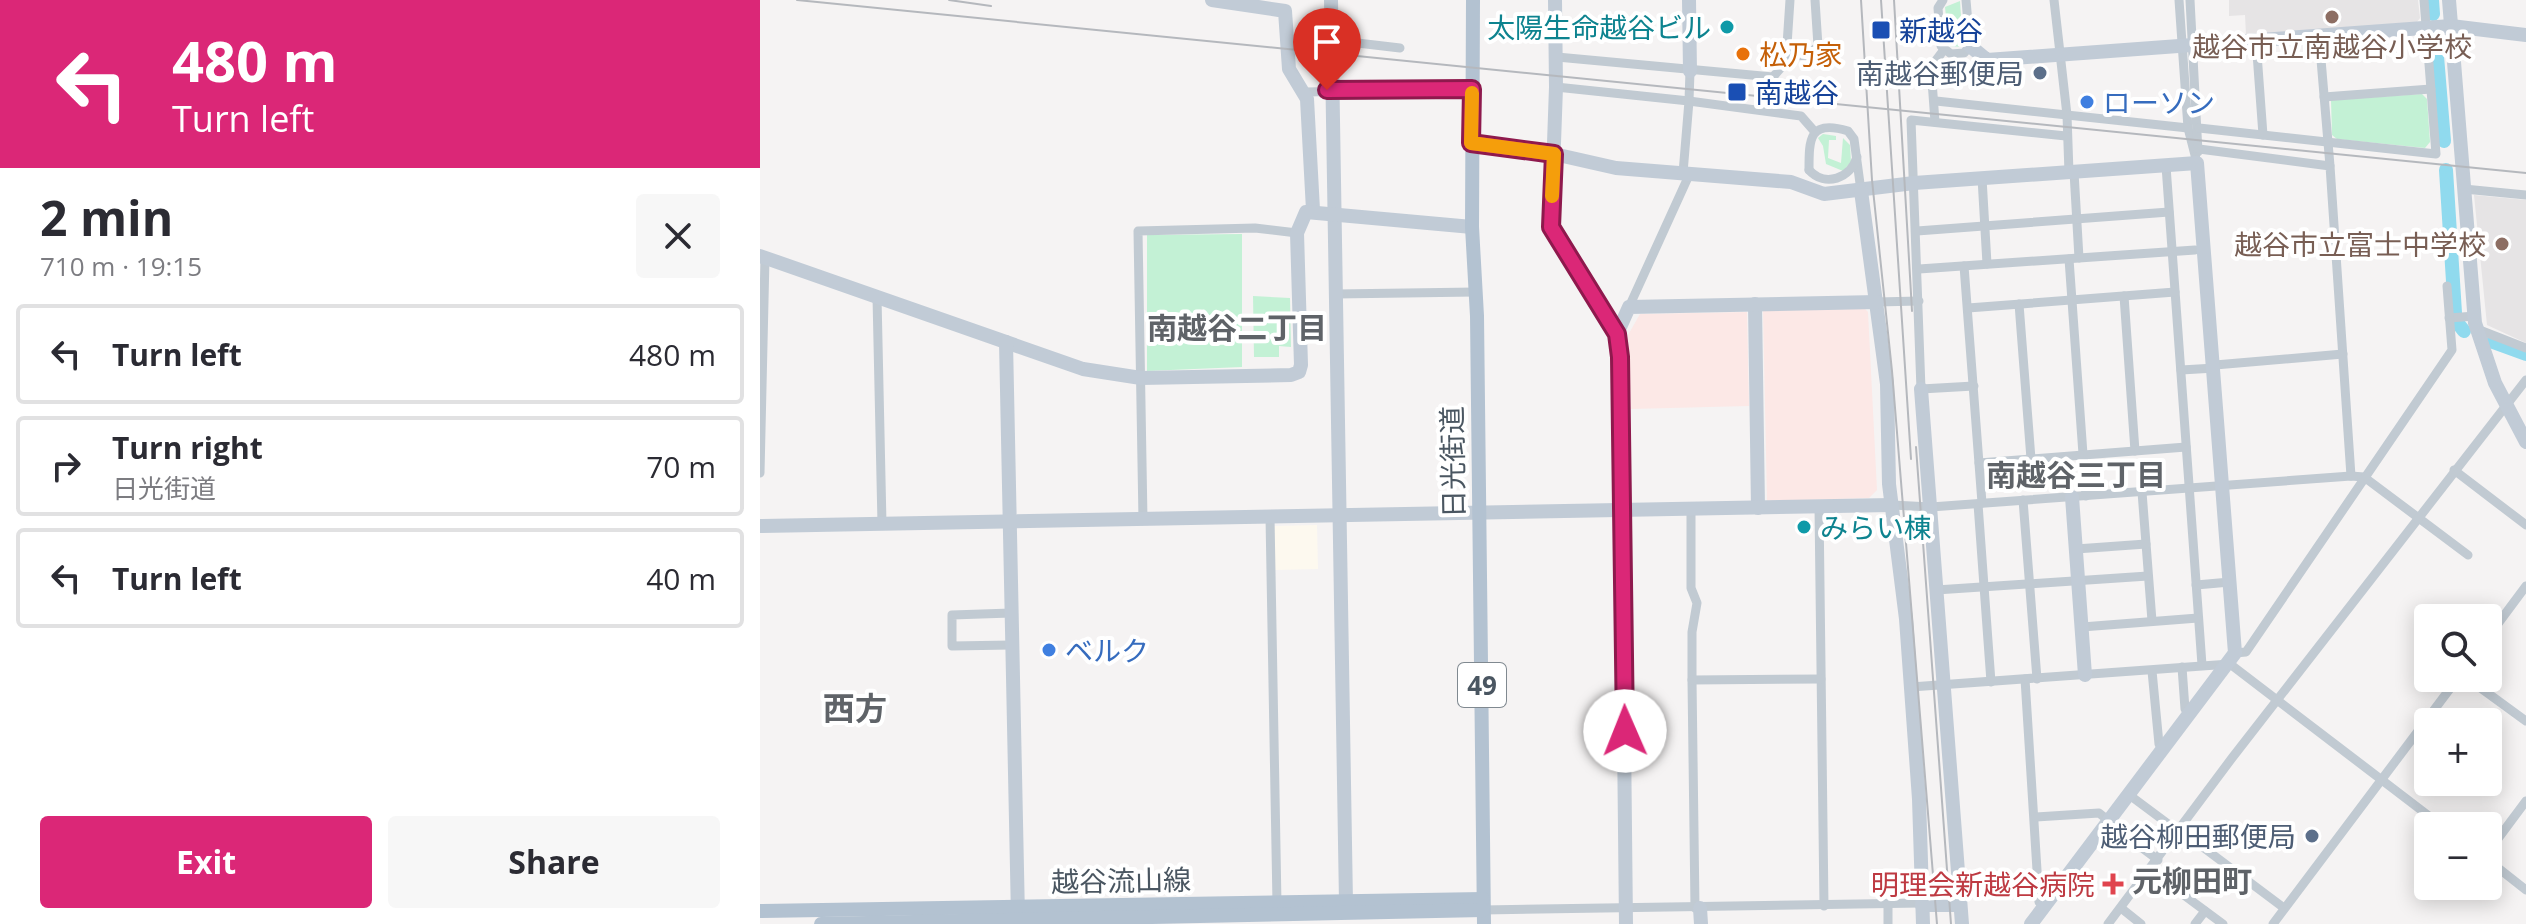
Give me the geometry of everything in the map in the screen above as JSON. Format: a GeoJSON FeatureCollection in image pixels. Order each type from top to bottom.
{"type":"FeatureCollection","features":[{"type":"Feature","properties":{"kind":"main road","name":"日光街道"},"geometry":{"type":"LineString","coordinates":[[1473,0],[1471,143],[1483,911]]}},
{"type":"Feature","properties":{"kind":"main road","name":"越谷流山線"},"geometry":{"type":"LineString","coordinates":[[760,911],[1147,921],[1277,914]]}},
{"type":"Feature","properties":{"kind":"main road","name":"越谷流山線"},"geometry":{"type":"LineString","coordinates":[[821,924],[947,923],[1018,917],[1483,911]]}},
{"type":"Feature","properties":{"kind":"street"},"geometry":{"type":"LineString","coordinates":[[1212,0],[1285,11],[1289,69],[1305,92],[1313,210]]}},
{"type":"Feature","properties":{"kind":"street"},"geometry":{"type":"LineString","coordinates":[[1331,0],[1342,516],[1346,913]]}},
{"type":"Feature","properties":{"kind":"street"},"geometry":{"type":"LineString","coordinates":[[1555,0],[1557,57],[1551,227],[1617,334]]}},
{"type":"Feature","properties":{"kind":"street"},"geometry":{"type":"LineString","coordinates":[[1626,924],[1617,334],[1687,173],[1689,0]]}},
{"type":"Feature","properties":{"kind":"street"},"geometry":{"type":"LineString","coordinates":[[1557,57],[1773,77],[1792,55],[1808,55],[1818,46],[1815,0]]}},
{"type":"Feature","properties":{"kind":"street"},"geometry":{"type":"LineString","coordinates":[[1966,0],[1970,46],[1987,60],[2451,26],[2526,35]]}},
{"type":"Feature","properties":{"kind":"street"},"geometry":{"type":"LineString","coordinates":[[2054,0],[2057,54],[2067,115],[2066,136],[2077,219],[2071,300],[2083,455],[2076,549],[2085,675]]}},
{"type":"Feature","properties":{"kind":"street"},"geometry":{"type":"LineString","coordinates":[[2031,924],[2232,658],[2230,582],[2198,156],[2199,128],[2179,0]]}},
{"type":"Feature","properties":{"kind":"street"},"geometry":{"type":"LineString","coordinates":[[2190,0],[2188,128],[2198,156]]}},
{"type":"Feature","properties":{"kind":"street"},"geometry":{"type":"LineString","coordinates":[[2199,128],[2436,154],[2424,0]]}},
{"type":"Feature","properties":{"kind":"street"},"geometry":{"type":"LineString","coordinates":[[2449,0],[2474,328],[2505,405],[2526,442]]}},
{"type":"Feature","properties":{"kind":"street"},"geometry":{"type":"LineString","coordinates":[[1935,122],[1936,101],[1931,67],[1943,51],[1938,8],[1941,1]]}},
{"type":"Feature","properties":{"kind":"street"},"geometry":{"type":"LineString","coordinates":[[1786,3],[1787,45],[1792,55]]}},
{"type":"Feature","properties":{"kind":"street"},"geometry":{"type":"LineString","coordinates":[[2319,36],[2351,476]]}},
{"type":"Feature","properties":{"kind":"street"},"geometry":{"type":"LineString","coordinates":[[1332,40],[1400,48]]}},
{"type":"Feature","properties":{"kind":"street"},"geometry":{"type":"LineString","coordinates":[[2256,40],[2263,135]]}},
{"type":"Feature","properties":{"kind":"street"},"geometry":{"type":"LineString","coordinates":[[1943,51],[1964,53],[1970,46]]}},
{"type":"Feature","properties":{"kind":"street"},"geometry":{"type":"LineString","coordinates":[[1556,87],[1801,116],[1815,132]]}},
{"type":"Feature","properties":{"kind":"street"},"geometry":{"type":"LineString","coordinates":[[1305,92],[1472,89]]}},
{"type":"Feature","properties":{"kind":"street"},"geometry":{"type":"LineString","coordinates":[[2324,97],[2431,89]]}},
{"type":"Feature","properties":{"kind":"street"},"geometry":{"type":"LineString","coordinates":[[1936,101],[2188,128]]}},
{"type":"Feature","properties":{"kind":"street"},"geometry":{"type":"LineString","coordinates":[[1962,924],[1921,389],[1919,269],[1911,120],[2066,136]]}},
{"type":"Feature","properties":{"kind":"street"},"geometry":{"type":"LineString","coordinates":[[1809,170],[1809,144],[1815,132],[1825,127],[1848,131],[1853,136],[1887,384],[1892,505],[1919,799],[1923,924]]}},
{"type":"Feature","properties":{"kind":"street"},"geometry":{"type":"LineString","coordinates":[[1471,143],[1554,154],[1616,168],[1791,182],[1820,193],[1914,183],[2166,166],[2198,156],[2330,166]]}},
{"type":"Feature","properties":{"kind":"street"},"geometry":{"type":"LineString","coordinates":[[1809,170],[1821,178],[1844,176],[1854,167],[1857,154]]}},
{"type":"Feature","properties":{"kind":"street"},"geometry":{"type":"LineString","coordinates":[[2166,166],[2202,665]]}},
{"type":"Feature","properties":{"kind":"street"},"geometry":{"type":"LineString","coordinates":[[1791,182],[1809,170]]}},
{"type":"Feature","properties":{"kind":"street"},"geometry":{"type":"LineString","coordinates":[[1844,176],[1861,191]]}},
{"type":"Feature","properties":{"kind":"street"},"geometry":{"type":"LineString","coordinates":[[1982,178],[1987,264]]}},
{"type":"Feature","properties":{"kind":"street"},"geometry":{"type":"LineString","coordinates":[[2464,189],[2526,195]]}},
{"type":"Feature","properties":{"kind":"street"},"geometry":{"type":"LineString","coordinates":[[760,473],[762,257],[1083,369],[1141,378],[1299,372],[1297,233],[1306,212],[1313,210],[1472,227]]}},
{"type":"Feature","properties":{"kind":"street"},"geometry":{"type":"LineString","coordinates":[[1917,231],[2169,212]]}},
{"type":"Feature","properties":{"kind":"street"},"geometry":{"type":"LineString","coordinates":[[1143,520],[1138,231],[1255,228],[1297,233]]}},
{"type":"Feature","properties":{"kind":"street"},"geometry":{"type":"LineString","coordinates":[[1919,269],[2195,250]]}},
{"type":"Feature","properties":{"kind":"street"},"geometry":{"type":"LineString","coordinates":[[1964,266],[1991,682]]}},
{"type":"Feature","properties":{"kind":"street"},"geometry":{"type":"LineString","coordinates":[[1911,687],[2152,671],[2202,665],[2246,652],[2452,350],[2447,286]]}},
{"type":"Feature","properties":{"kind":"street"},"geometry":{"type":"LineString","coordinates":[[1336,294],[1475,292]]}},
{"type":"Feature","properties":{"kind":"street"},"geometry":{"type":"LineString","coordinates":[[1968,308],[2175,292]]}},
{"type":"Feature","properties":{"kind":"street"},"geometry":{"type":"LineString","coordinates":[[2124,296],[2135,451]]}},
{"type":"Feature","properties":{"kind":"street"},"geometry":{"type":"LineString","coordinates":[[877,297],[882,524]]}},
{"type":"Feature","properties":{"kind":"street"},"geometry":{"type":"LineString","coordinates":[[1629,307],[1919,301]]}},
{"type":"Feature","properties":{"kind":"street"},"geometry":{"type":"LineString","coordinates":[[1755,304],[1758,508]]}},
{"type":"Feature","properties":{"kind":"street"},"geometry":{"type":"LineString","coordinates":[[2019,304],[2031,459]]}},
{"type":"Feature","properties":{"kind":"street"},"geometry":{"type":"LineString","coordinates":[[2449,318],[2526,348]]}},
{"type":"Feature","properties":{"kind":"street"},"geometry":{"type":"LineString","coordinates":[[1006,342],[1018,917]]}},
{"type":"Feature","properties":{"kind":"street"},"geometry":{"type":"LineString","coordinates":[[2181,370],[2343,354]]}},
{"type":"Feature","properties":{"kind":"street"},"geometry":{"type":"LineString","coordinates":[[2108,924],[2418,516],[2526,380]]}},
{"type":"Feature","properties":{"kind":"street"},"geometry":{"type":"LineString","coordinates":[[1921,389],[1974,386]]}},
{"type":"Feature","properties":{"kind":"street"},"geometry":{"type":"LineString","coordinates":[[1979,463],[2186,447]]}},
{"type":"Feature","properties":{"kind":"street"},"geometry":{"type":"LineString","coordinates":[[2454,470],[2526,525]]}},
{"type":"Feature","properties":{"kind":"street"},"geometry":{"type":"LineString","coordinates":[[760,526],[1892,505],[1931,507],[2351,476],[2364,477],[2468,555]]}},
{"type":"Feature","properties":{"kind":"street"},"geometry":{"type":"LineString","coordinates":[[2142,492],[2152,621]]}},
{"type":"Feature","properties":{"kind":"street"},"geometry":{"type":"LineString","coordinates":[[2023,500],[2037,679]]}},
{"type":"Feature","properties":{"kind":"street"},"geometry":{"type":"LineString","coordinates":[[1819,507],[1824,906]]}},
{"type":"Feature","properties":{"kind":"street"},"geometry":{"type":"LineString","coordinates":[[1691,509],[1691,588],[1697,603],[1692,632],[1692,680],[1698,908],[1701,924]]}},
{"type":"Feature","properties":{"kind":"street"},"geometry":{"type":"LineString","coordinates":[[1270,517],[1277,914]]}},
{"type":"Feature","properties":{"kind":"street"},"geometry":{"type":"LineString","coordinates":[[2076,549],[2146,544]]}},
{"type":"Feature","properties":{"kind":"street"},"geometry":{"type":"LineString","coordinates":[[1936,590],[2148,576]]}},
{"type":"Feature","properties":{"kind":"street"},"geometry":{"type":"LineString","coordinates":[[2196,585],[2230,582]]}},
{"type":"Feature","properties":{"kind":"street"},"geometry":{"type":"LineString","coordinates":[[2502,618],[2526,586]]}},
{"type":"Feature","properties":{"kind":"street"},"geometry":{"type":"LineString","coordinates":[[1011,613],[952,615],[952,646],[1011,645]]}},
{"type":"Feature","properties":{"kind":"street"},"geometry":{"type":"LineString","coordinates":[[2082,627],[2198,618]]}},
{"type":"Feature","properties":{"kind":"street"},"geometry":{"type":"LineString","coordinates":[[2232,658],[2278,702],[2424,812]]}},
{"type":"Feature","properties":{"kind":"street"},"geometry":{"type":"LineString","coordinates":[[2182,667],[2185,709],[2189,714]]}},
{"type":"Feature","properties":{"kind":"street"},"geometry":{"type":"LineString","coordinates":[[2152,671],[2159,744],[2163,750]]}},
{"type":"Feature","properties":{"kind":"street"},"geometry":{"type":"LineString","coordinates":[[1692,680],[1821,679]]}},
{"type":"Feature","properties":{"kind":"street"},"geometry":{"type":"LineString","coordinates":[[2025,679],[2039,902],[2045,906]]}},
{"type":"Feature","properties":{"kind":"street"},"geometry":{"type":"LineString","coordinates":[[2273,924],[2447,692]]}},
{"type":"Feature","properties":{"kind":"street"},"geometry":{"type":"LineString","coordinates":[[2486,692],[2526,721]]}},
{"type":"Feature","properties":{"kind":"street"},"geometry":{"type":"LineString","coordinates":[[2128,794],[2284,908]]}},
{"type":"Feature","properties":{"kind":"street"},"geometry":{"type":"LineString","coordinates":[[2502,833],[2526,801]]}},
{"type":"Feature","properties":{"kind":"street"},"geometry":{"type":"LineString","coordinates":[[2036,817],[2099,813],[2158,860]]}},
{"type":"Feature","properties":{"kind":"street"},"geometry":{"type":"LineString","coordinates":[[2150,870],[2223,924]]}},
{"type":"Feature","properties":{"kind":"street"},"geometry":{"type":"LineString","coordinates":[[2502,871],[2526,890]]}},
{"type":"Feature","properties":{"kind":"street"},"geometry":{"type":"LineString","coordinates":[[1888,905],[1888,924]]}},
{"type":"Feature","properties":{"kind":"street"},"geometry":{"type":"LineString","coordinates":[[1483,911],[1960,905]]}},
{"type":"Feature","properties":{"kind":"street"},"geometry":{"type":"LineString","coordinates":[[2121,908],[2141,924]]}},
{"type":"Feature","properties":{"kind":"street"},"geometry":{"type":"LineString","coordinates":[[2195,924],[2205,911]]}},
{"type":"Feature","properties":{"kind":"shaded area","name":"越谷市立南越谷小学校"},"geometry":{"type":"Polygon","coordinates":[[[2229,0],[2418,0],[2420,18],[2417,22],[2246,35],[2245,15],[2229,16],[2229,0]]]}},
{"type":"Feature","properties":{"kind":"shaded area","name":"越谷市立富士中学校"},"geometry":{"type":"Polygon","coordinates":[[[2474,195],[2526,200],[2526,343],[2487,325],[2474,195]]]}},
{"type":"Feature","properties":{"kind":"shaded area"},"geometry":{"type":"Polygon","coordinates":[[[1863,307],[1868,312],[1877,490],[1869,498],[1767,501],[1763,310],[1863,307]]]}},
{"type":"Feature","properties":{"kind":"shaded area"},"geometry":{"type":"Polygon","coordinates":[[[1747,312],[1749,406],[1631,409],[1628,335],[1640,314],[1747,312]]]}},
{"type":"Feature","properties":{"kind":"shaded area"},"geometry":{"type":"Polygon","coordinates":[[[1317,525],[1318,569],[1275,570],[1274,526],[1317,525]]]}},
{"type":"Feature","properties":{"kind":"green space"},"geometry":{"type":"Polygon","coordinates":[[[1960,1],[1963,47],[1949,46],[1945,7],[1960,1]]]}},
{"type":"Feature","properties":{"kind":"green space"},"geometry":{"type":"Polygon","coordinates":[[[2422,94],[2427,99],[2430,142],[2425,148],[2337,139],[2332,135],[2331,100],[2422,94]]]}},
{"type":"Feature","properties":{"kind":"green space"},"geometry":{"type":"Polygon","coordinates":[[[1823,134],[1836,136],[1836,140],[1829,140],[1828,158],[1841,163],[1843,138],[1850,145],[1851,162],[1843,171],[1826,164],[1823,146],[1818,138],[1823,134]]]}},
{"type":"Feature","properties":{"kind":"green space"},"geometry":{"type":"Polygon","coordinates":[[[1242,234],[1242,367],[1147,371],[1147,235],[1242,234]]]}},
{"type":"Feature","properties":{"kind":"green space"},"geometry":{"type":"Polygon","coordinates":[[[1253,296],[1290,298],[1291,347],[1279,346],[1279,357],[1254,357],[1253,296]]]}},
{"type":"Feature","properties":{"kind":"waterway"},"geometry":{"type":"LineString","coordinates":[[2432,0],[2433,14]]}},
{"type":"Feature","properties":{"kind":"waterway"},"geometry":{"type":"LineString","coordinates":[[2436,44],[2444,141]]}},
{"type":"Feature","properties":{"kind":"waterway"},"geometry":{"type":"LineString","coordinates":[[2446,170],[2455,313]]}},
{"type":"Feature","properties":{"kind":"waterway"},"geometry":{"type":"LineString","coordinates":[[2456,321],[2464,331]]}},
{"type":"Feature","properties":{"kind":"waterway"},"geometry":{"type":"LineString","coordinates":[[2493,342],[2526,354]]}},
{"type":"Feature","properties":{"kind":"railway"},"geometry":{"type":"LineString","coordinates":[[797,0],[2526,173]]}},
{"type":"Feature","properties":{"kind":"railway"},"geometry":{"type":"LineString","coordinates":[[949,0],[991,6]]}},
{"type":"Feature","properties":{"kind":"railway"},"geometry":{"type":"LineString","coordinates":[[1861,0],[1872,180],[1892,371],[1937,924]]}},
{"type":"Feature","properties":{"kind":"railway"},"geometry":{"type":"LineString","coordinates":[[1881,0],[1911,459]]}},
{"type":"Feature","properties":{"kind":"railway"},"geometry":{"type":"LineString","coordinates":[[1894,0],[1912,311]]}},
{"type":"Feature","properties":{"kind":"railway"},"geometry":{"type":"LineString","coordinates":[[1916,447],[1951,924]]}},
{"type":"Feature","properties":{"kind":"slow traffic"},"geometry":{"type":"LineString","coordinates":[[1472,93],[1471,143],[1554,154],[1552,196]]}},
{"type":"Feature","properties":{"kind":"place","name":"越谷市立南越谷小学校"},"geometry":{"type":"Point","coordinates":[2332,17]}},
{"type":"Feature","properties":{"kind":"place","name":"太陽生命越谷ビル"},"geometry":{"type":"Point","coordinates":[1727,27]}},
{"type":"Feature","properties":{"kind":"place","name":"新越谷"},"geometry":{"type":"Point","coordinates":[1881,30]}},
{"type":"Feature","properties":{"kind":"place","name":"松乃家"},"geometry":{"type":"Point","coordinates":[1743,54]}},
{"type":"Feature","properties":{"kind":"place","name":"南越谷郵便局"},"geometry":{"type":"Point","coordinates":[2040,73]}},
{"type":"Feature","properties":{"kind":"place","name":"南越谷"},"geometry":{"type":"Point","coordinates":[1737,92]}},
{"type":"Feature","properties":{"kind":"place","name":"ローソン"},"geometry":{"type":"Point","coordinates":[2087,102]}},
{"type":"Feature","properties":{"kind":"place","name":"越谷市立富士中学校"},"geometry":{"type":"Point","coordinates":[2502,244]}},
{"type":"Feature","properties":{"kind":"place","name":"みらい棟"},"geometry":{"type":"Point","coordinates":[1804,527]}},
{"type":"Feature","properties":{"kind":"place","name":"ベルク"},"geometry":{"type":"Point","coordinates":[1049,650]}},
{"type":"Feature","properties":{"kind":"place","name":"越谷柳田郵便局"},"geometry":{"type":"Point","coordinates":[2312,836]}},
{"type":"Feature","properties":{"kind":"place","name":"明理会新越谷病院"},"geometry":{"type":"Point","coordinates":[2113,884]}},
{"type":"Feature","properties":{"kind":"district","name":"南越谷二丁目"},"geometry":{"type":"Point","coordinates":[1237,327]}},
{"type":"Feature","properties":{"kind":"district","name":"南越谷三丁目"},"geometry":{"type":"Point","coordinates":[2076,474]}},
{"type":"Feature","properties":{"kind":"district","name":"西方"},"geometry":{"type":"Point","coordinates":[855,707]}},
{"type":"Feature","properties":{"kind":"district","name":"元柳田町"},"geometry":{"type":"Point","coordinates":[2192,880]}},
{"type":"Feature","properties":{"kind":"route"},"geometry":{"type":"LineString","coordinates":[[1327,90],[1472,89],[1471,143],[1554,154],[1551,227],[1617,334],[1620,357],[1625,731]]}}]}
